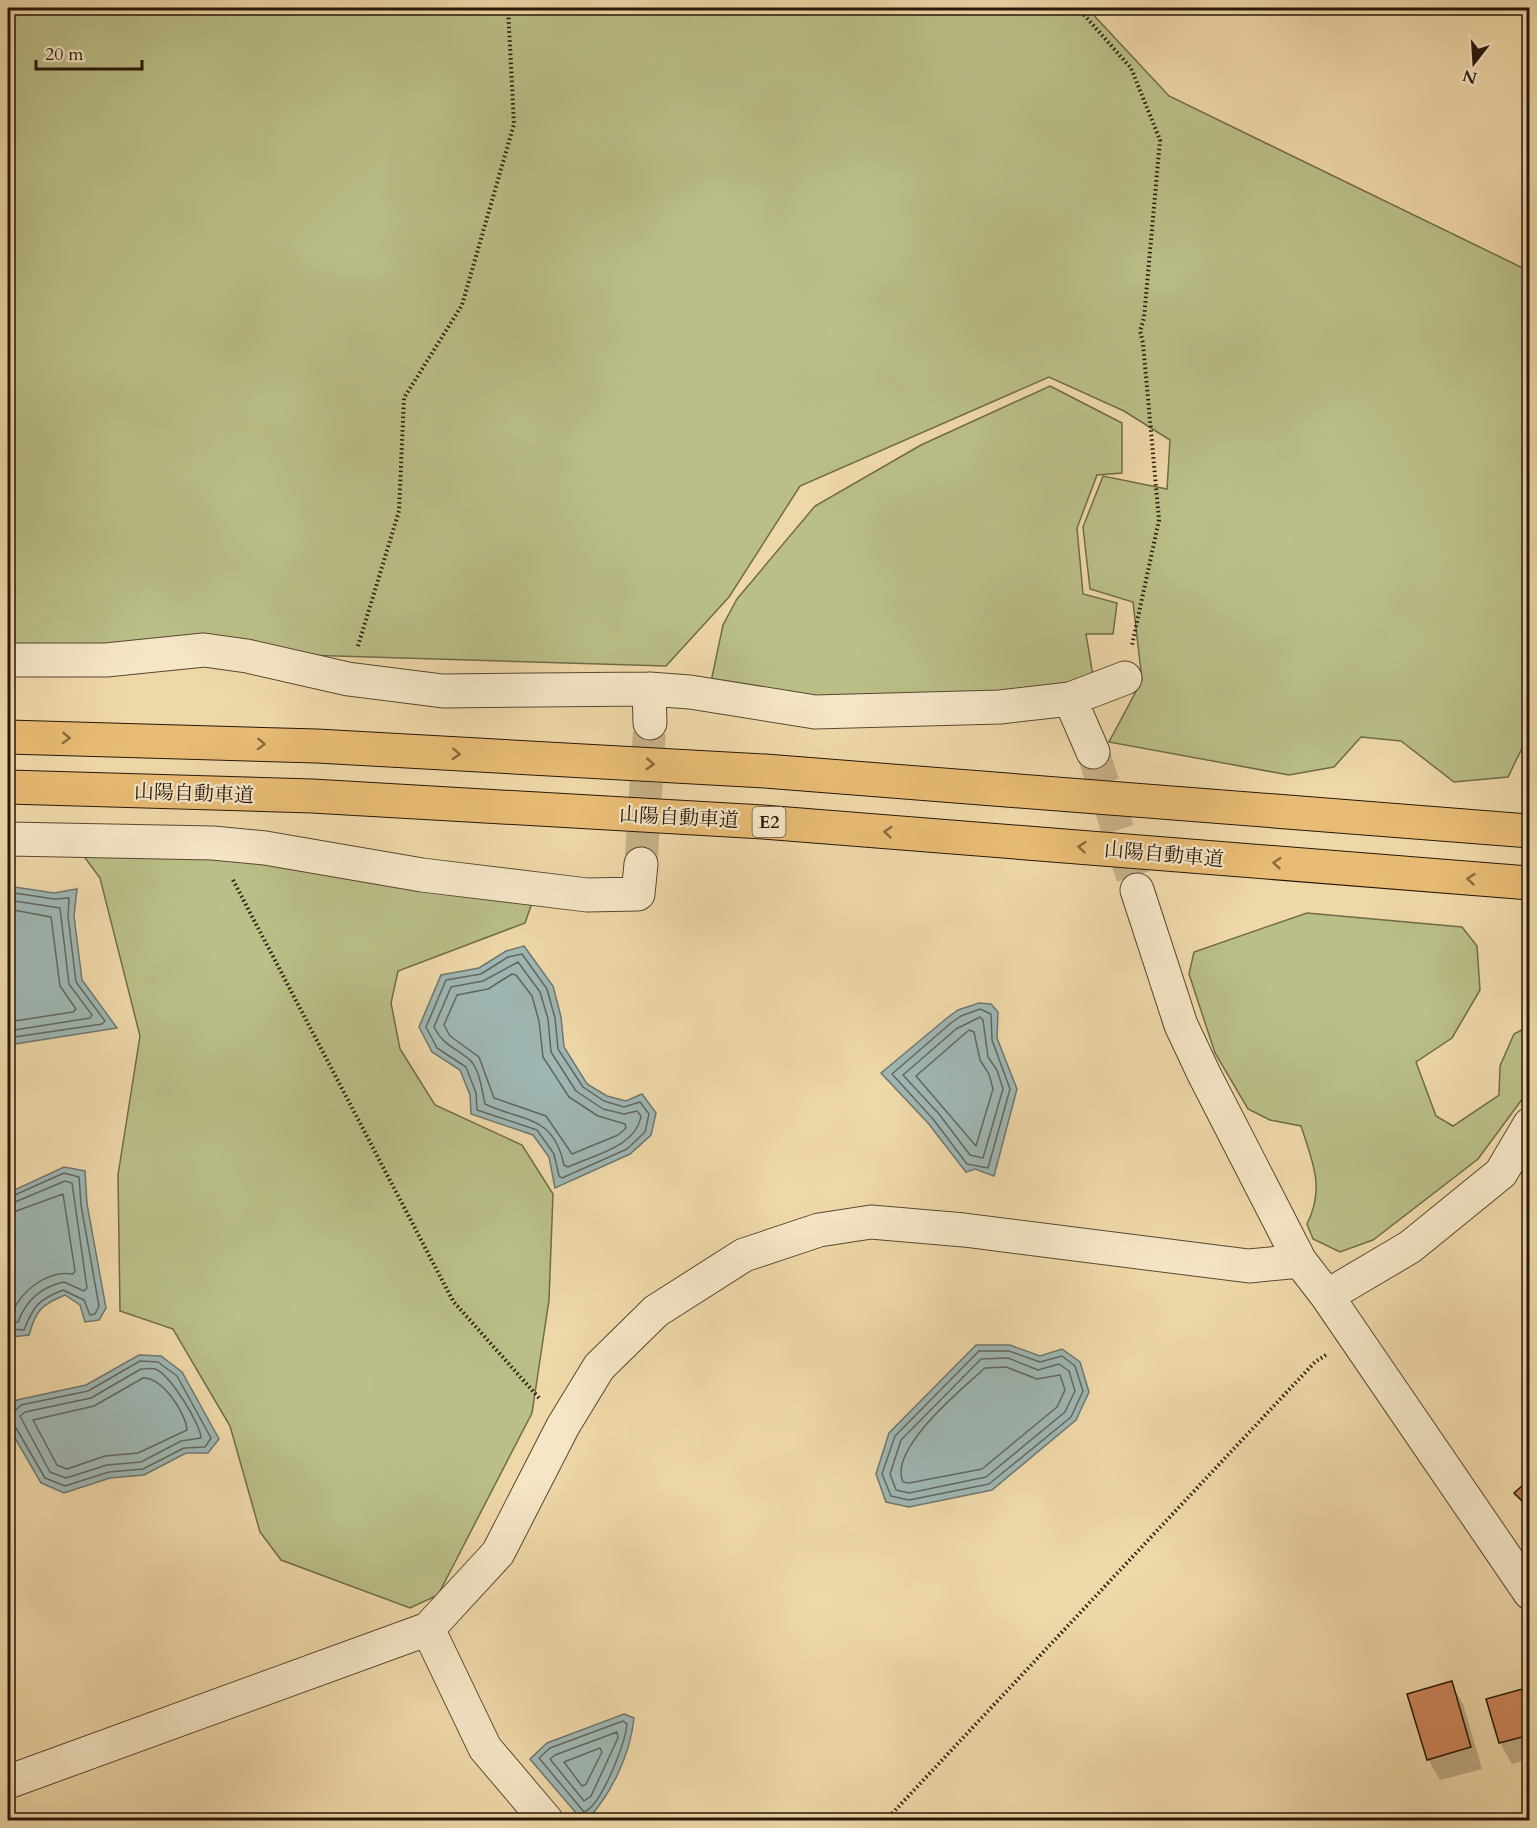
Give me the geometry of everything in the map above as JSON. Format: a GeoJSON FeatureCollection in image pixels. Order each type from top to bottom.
{"type":"FeatureCollection","features":[{"type":"Feature","properties":{"kind":"highway"},"geometry":{"type":"LineString","coordinates":[[8,736],[317,746],[765,771],[1530,831]]}},
{"type":"Feature","properties":{"kind":"highway","name":"山陽自動車道"},"geometry":{"type":"LineString","coordinates":[[8,787],[312,796],[763,822],[1530,883]]}},
{"type":"Feature","properties":{"kind":"street"},"geometry":{"type":"LineString","coordinates":[[8,660],[106,660],[204,650],[247,656],[348,679],[443,691],[649,689],[690,692],[815,712],[1000,707],[1070,699],[1125,678]]}},
{"type":"Feature","properties":{"kind":"street"},"geometry":{"type":"LineString","coordinates":[[649,689],[650,723]]}},
{"type":"Feature","properties":{"kind":"street"},"geometry":{"type":"LineString","coordinates":[[1070,699],[1093,752]]}},
{"type":"Feature","properties":{"kind":"street"},"geometry":{"type":"LineString","coordinates":[[8,839],[213,843],[265,848],[422,875],[587,895],[638,894],[641,864]]}},
{"type":"Feature","properties":{"kind":"street"},"geometry":{"type":"LineString","coordinates":[[1137,890],[1181,1025],[1300,1261],[1328,1296],[1530,1593]]}},
{"type":"Feature","properties":{"kind":"street"},"geometry":{"type":"LineString","coordinates":[[1328,1296],[1410,1247],[1501,1173],[1530,1124]]}},
{"type":"Feature","properties":{"kind":"street"},"geometry":{"type":"LineString","coordinates":[[8,1782],[428,1629],[498,1552],[563,1426],[599,1367],[656,1311],[744,1255],[819,1230],[871,1222],[964,1230],[1249,1266],[1300,1261]]}},
{"type":"Feature","properties":{"kind":"street"},"geometry":{"type":"LineString","coordinates":[[428,1629],[485,1748],[546,1821]]}},
{"type":"Feature","properties":{"kind":"path"},"geometry":{"type":"LineString","coordinates":[[348,679],[399,511],[404,398],[462,305],[513,124],[508,8]]}},
{"type":"Feature","properties":{"kind":"path"},"geometry":{"type":"LineString","coordinates":[[1078,8],[1131,68],[1160,140],[1144,318],[1140,332],[1143,343],[1159,520],[1125,678]]}},
{"type":"Feature","properties":{"kind":"path"},"geometry":{"type":"LineString","coordinates":[[213,843],[453,1301],[563,1426]]}},
{"type":"Feature","properties":{"kind":"path"},"geometry":{"type":"LineString","coordinates":[[886,1821],[1315,1362],[1355,1336]]}},
{"type":"Feature","properties":{"kind":"green space"},"geometry":{"type":"Polygon","coordinates":[[[8,8],[1087,8],[1169,96],[1529,271],[1530,724],[1526,740],[1508,777],[1454,782],[1401,741],[1361,737],[1334,767],[1289,775],[1109,742],[1142,680],[1133,602],[1090,589],[1083,527],[1103,476],[1167,489],[1170,440],[1124,411],[1049,377],[800,486],[729,597],[666,666],[8,646],[8,8]]]}},
{"type":"Feature","properties":{"kind":"green space"},"geometry":{"type":"Polygon","coordinates":[[[1050,386],[1122,423],[1122,473],[1097,475],[1077,528],[1083,594],[1117,603],[1113,634],[1086,634],[1094,682],[1026,698],[812,703],[711,682],[723,625],[737,599],[815,506],[921,445],[1050,386]]]}},
{"type":"Feature","properties":{"kind":"green space"},"geometry":{"type":"Polygon","coordinates":[[[77,847],[199,847],[532,903],[525,923],[398,971],[391,1003],[400,1049],[435,1105],[522,1145],[553,1194],[549,1300],[532,1413],[438,1595],[410,1608],[281,1560],[260,1532],[230,1426],[173,1329],[120,1311],[118,1175],[140,1036],[100,878],[77,847]]]}},
{"type":"Feature","properties":{"kind":"green space"},"geometry":{"type":"Polygon","coordinates":[[[1307,913],[1462,927],[1477,946],[1480,990],[1452,1038],[1416,1062],[1436,1116],[1453,1126],[1499,1095],[1500,1066],[1514,1034],[1529,1026],[1529,1090],[1478,1159],[1373,1240],[1340,1252],[1313,1239],[1307,1224],[1315,1199],[1316,1187],[1313,1164],[1301,1126],[1270,1120],[1248,1109],[1215,1053],[1189,974],[1194,952],[1307,913]]]}},
{"type":"Feature","properties":{"kind":"water"},"geometry":{"type":"Polygon","coordinates":[[[8,886],[54,893],[77,889],[74,916],[82,980],[117,1028],[8,1045],[8,886]]]}},
{"type":"Feature","properties":{"kind":"water"},"geometry":{"type":"Polygon","coordinates":[[[524,946],[553,986],[561,1017],[564,1047],[587,1084],[607,1096],[626,1101],[642,1094],[656,1113],[651,1135],[630,1154],[555,1188],[549,1157],[533,1135],[471,1114],[470,1095],[460,1070],[432,1052],[419,1027],[441,975],[479,968],[506,951],[524,946]]]}},
{"type":"Feature","properties":{"kind":"water"},"geometry":{"type":"Polygon","coordinates":[[[979,1003],[991,1004],[998,1012],[997,1038],[1017,1089],[994,1176],[975,1169],[966,1172],[928,1123],[881,1073],[958,1010],[979,1003]]]}},
{"type":"Feature","properties":{"kind":"water"},"geometry":{"type":"Polygon","coordinates":[[[64,1167],[85,1171],[87,1204],[106,1308],[99,1320],[85,1322],[80,1305],[65,1295],[41,1309],[29,1335],[12,1337],[8,1333],[8,1193],[64,1167]]]}},
{"type":"Feature","properties":{"kind":"water"},"geometry":{"type":"Polygon","coordinates":[[[976,1345],[1010,1345],[1040,1356],[1062,1349],[1080,1362],[1089,1392],[1076,1420],[992,1490],[909,1507],[886,1502],[876,1474],[889,1433],[976,1345]]]}},
{"type":"Feature","properties":{"kind":"water"},"geometry":{"type":"Polygon","coordinates":[[[139,1355],[161,1356],[182,1372],[219,1439],[208,1453],[186,1453],[144,1475],[110,1478],[64,1493],[41,1483],[8,1426],[8,1410],[17,1400],[86,1385],[139,1355]]]}},
{"type":"Feature","properties":{"kind":"water"},"geometry":{"type":"Polygon","coordinates":[[[624,1714],[634,1718],[624,1759],[604,1798],[587,1820],[582,1820],[530,1759],[547,1743],[624,1714]]]}},
{"type":"Feature","properties":{"kind":"building"},"geometry":{"type":"Polygon","coordinates":[[[1530,1479],[1530,1509],[1514,1493],[1530,1479]]]}},
{"type":"Feature","properties":{"kind":"building"},"geometry":{"type":"Polygon","coordinates":[[[1452,1681],[1471,1747],[1427,1760],[1407,1694],[1452,1681]]]}},
{"type":"Feature","properties":{"kind":"building"},"geometry":{"type":"Polygon","coordinates":[[[1530,1687],[1530,1735],[1499,1743],[1486,1699],[1530,1687]]]}},
{"type":"Feature","properties":{"kind":"tunnel"},"geometry":{"type":"LineString","coordinates":[[641,864],[650,723]]}},
{"type":"Feature","properties":{"kind":"tunnel"},"geometry":{"type":"LineString","coordinates":[[1093,752],[1137,890]]}}]}
